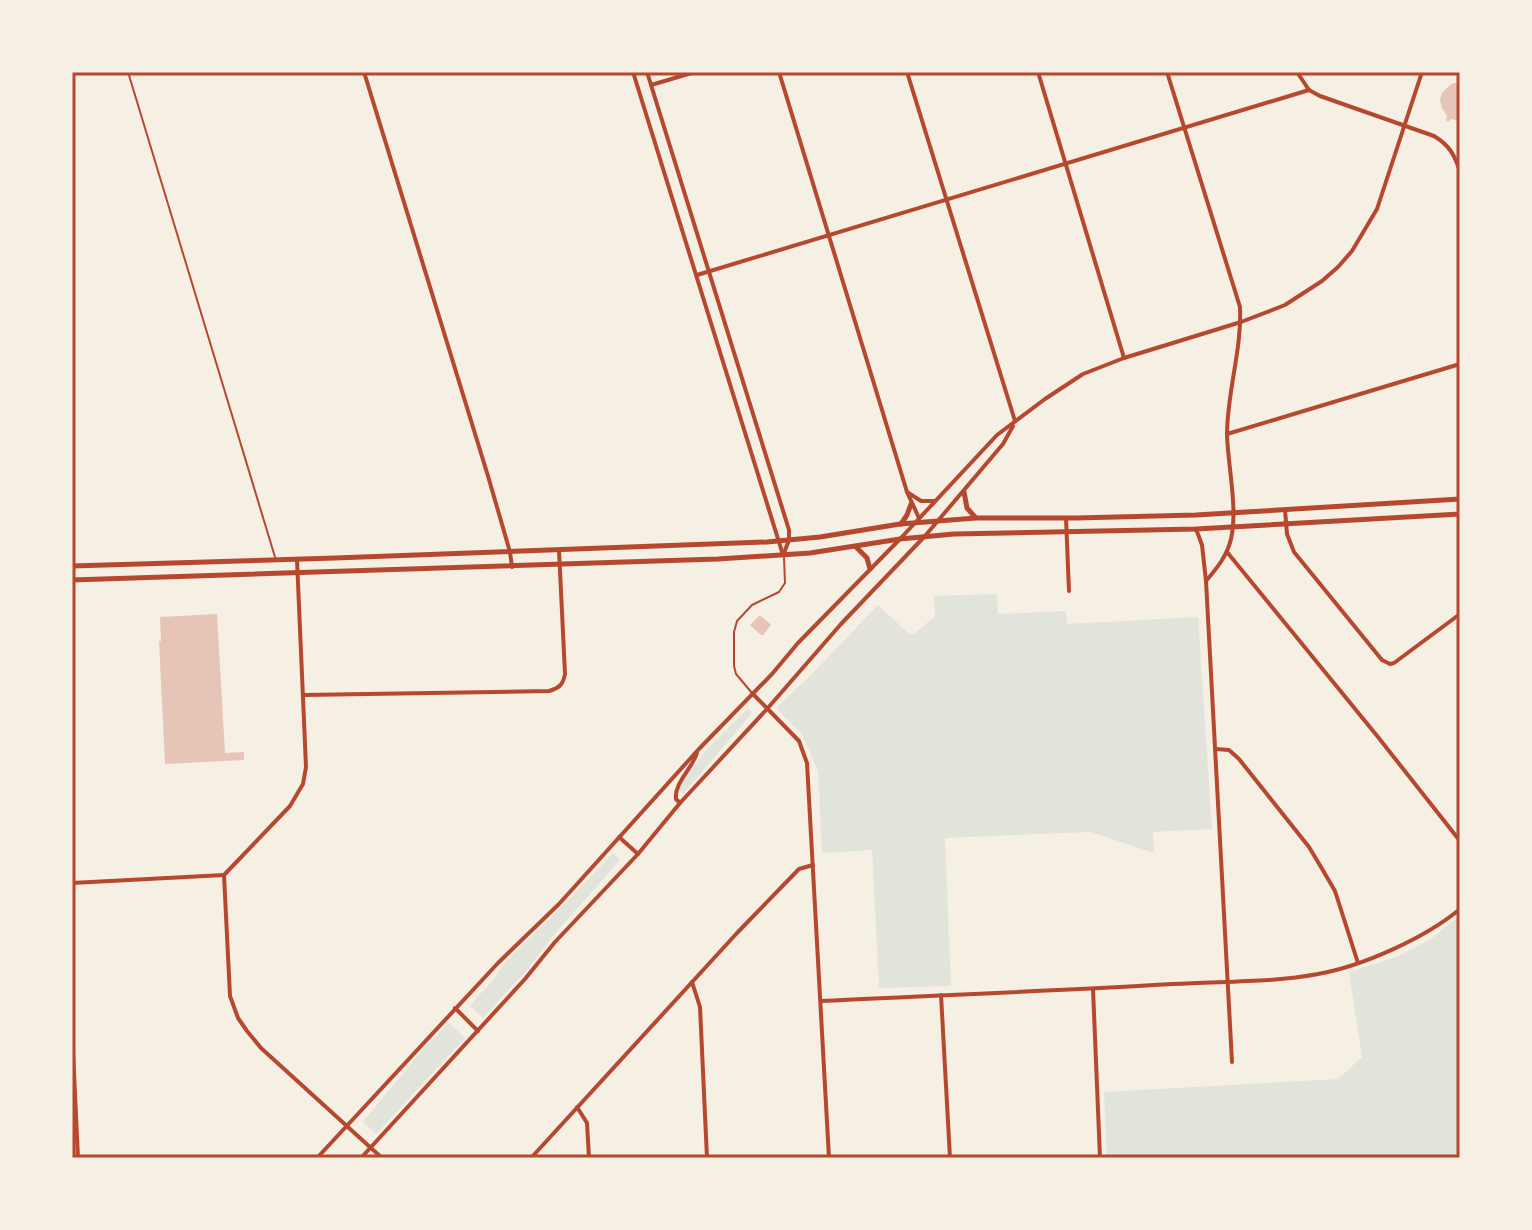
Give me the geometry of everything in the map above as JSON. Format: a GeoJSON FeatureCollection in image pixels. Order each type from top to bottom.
{"type":"FeatureCollection","features":[{"type":"Feature","properties":{"kind":"main road"},"geometry":{"type":"LineString","coordinates":[[964,492],[967,508],[976,518]]}},
{"type":"Feature","properties":{"kind":"main road"},"geometry":{"type":"LineString","coordinates":[[72,566],[779,541],[917,520],[1285,510],[1460,499]]}},
{"type":"Feature","properties":{"kind":"main road"},"geometry":{"type":"LineString","coordinates":[[900,524],[911,504]]}},
{"type":"Feature","properties":{"kind":"main road"},"geometry":{"type":"LineString","coordinates":[[72,580],[560,566],[784,555],[925,536],[1005,531],[1066,533],[1196,529],[1460,514]]}},
{"type":"Feature","properties":{"kind":"main road"},"geometry":{"type":"LineString","coordinates":[[856,546],[867,558],[870,569]]}},
{"type":"Feature","properties":{"kind":"main road"},"geometry":{"type":"LineString","coordinates":[[233,562],[233,576]]}},
{"type":"Feature","properties":{"kind":"street"},"geometry":{"type":"LineString","coordinates":[[364,72],[512,567]]}},
{"type":"Feature","properties":{"kind":"street"},"geometry":{"type":"LineString","coordinates":[[633,72],[784,555]]}},
{"type":"Feature","properties":{"kind":"street"},"geometry":{"type":"LineString","coordinates":[[647,72],[789,530],[784,555]]}},
{"type":"Feature","properties":{"kind":"street"},"geometry":{"type":"LineString","coordinates":[[651,85],[695,72]]}},
{"type":"Feature","properties":{"kind":"street"},"geometry":{"type":"LineString","coordinates":[[779,72],[917,520]]}},
{"type":"Feature","properties":{"kind":"street"},"geometry":{"type":"LineString","coordinates":[[361,1158],[638,854],[841,624],[925,536],[1003,444],[1015,422],[907,72]]}},
{"type":"Feature","properties":{"kind":"street"},"geometry":{"type":"LineString","coordinates":[[1038,72],[1124,358]]}},
{"type":"Feature","properties":{"kind":"street"},"geometry":{"type":"LineString","coordinates":[[1167,72],[1240,307],[1241,322],[1229,398],[1227,434],[1232,527],[1227,552],[1206,581]]}},
{"type":"Feature","properties":{"kind":"street"},"geometry":{"type":"LineString","coordinates":[[1297,72],[1309,90],[1320,96],[1434,136],[1452,151],[1460,172]]}},
{"type":"Feature","properties":{"kind":"street"},"geometry":{"type":"LineString","coordinates":[[317,1158],[455,1008],[559,904],[798,643],[997,435],[1083,374],[1285,305],[1322,281],[1352,251],[1377,209],[1422,72]]}},
{"type":"Feature","properties":{"kind":"street"},"geometry":{"type":"LineString","coordinates":[[697,275],[1309,90]]}},
{"type":"Feature","properties":{"kind":"street"},"geometry":{"type":"LineString","coordinates":[[1227,434],[1460,364]]}},
{"type":"Feature","properties":{"kind":"street"},"geometry":{"type":"LineString","coordinates":[[907,492],[921,501],[937,500]]}},
{"type":"Feature","properties":{"kind":"street"},"geometry":{"type":"LineString","coordinates":[[1285,510],[1289,542],[1294,552],[1382,660],[1394,663],[1460,614]]}},
{"type":"Feature","properties":{"kind":"street"},"geometry":{"type":"LineString","coordinates":[[1066,518],[1069,591]]}},
{"type":"Feature","properties":{"kind":"street"},"geometry":{"type":"LineString","coordinates":[[1196,529],[1202,545],[1206,581],[1232,1062]]}},
{"type":"Feature","properties":{"kind":"street"},"geometry":{"type":"LineString","coordinates":[[303,695],[549,691],[562,685],[565,674],[559,550]]}},
{"type":"Feature","properties":{"kind":"street"},"geometry":{"type":"LineString","coordinates":[[1227,552],[1460,841]]}},
{"type":"Feature","properties":{"kind":"street"},"geometry":{"type":"LineString","coordinates":[[72,883],[224,875],[290,806],[303,784],[306,767],[297,560]]}},
{"type":"Feature","properties":{"kind":"street"},"geometry":{"type":"LineString","coordinates":[[753,693],[799,741],[807,763],[829,1158]]}},
{"type":"Feature","properties":{"kind":"street"},"geometry":{"type":"LineString","coordinates":[[1216,749],[1229,750],[1239,759],[1309,847],[1335,891],[1359,964]]}},
{"type":"Feature","properties":{"kind":"street"},"geometry":{"type":"LineString","coordinates":[[680,803],[676,799],[677,787],[693,764],[698,750]]}},
{"type":"Feature","properties":{"kind":"street"},"geometry":{"type":"LineString","coordinates":[[619,837],[638,854]]}},
{"type":"Feature","properties":{"kind":"street"},"geometry":{"type":"LineString","coordinates":[[531,1158],[799,869],[813,865]]}},
{"type":"Feature","properties":{"kind":"street"},"geometry":{"type":"LineString","coordinates":[[224,875],[229,984],[238,1018],[261,1048],[382,1158]]}},
{"type":"Feature","properties":{"kind":"street"},"geometry":{"type":"LineString","coordinates":[[821,1001],[1093,989],[1319,974],[1359,964],[1409,941],[1460,909]]}},
{"type":"Feature","properties":{"kind":"street"},"geometry":{"type":"LineString","coordinates":[[692,982],[700,1007],[707,1158]]}},
{"type":"Feature","properties":{"kind":"street"},"geometry":{"type":"LineString","coordinates":[[1093,989],[1100,1158]]}},
{"type":"Feature","properties":{"kind":"street"},"geometry":{"type":"LineString","coordinates":[[941,995],[950,1158]]}},
{"type":"Feature","properties":{"kind":"street"},"geometry":{"type":"LineString","coordinates":[[455,1008],[478,1031]]}},
{"type":"Feature","properties":{"kind":"street"},"geometry":{"type":"LineString","coordinates":[[72,1030],[78,1158]]}},
{"type":"Feature","properties":{"kind":"street"},"geometry":{"type":"LineString","coordinates":[[577,1107],[587,1123],[589,1158]]}},
{"type":"Feature","properties":{"kind":"lane"},"geometry":{"type":"LineString","coordinates":[[128,72],[276,560]]}},
{"type":"Feature","properties":{"kind":"lane"},"geometry":{"type":"LineString","coordinates":[[753,693],[736,674],[734,632],[737,621],[752,605],[779,592],[785,583],[784,555]]}},
{"type":"Feature","properties":{"kind":"shaded area"},"geometry":{"type":"Polygon","coordinates":[[[997,594],[998,614],[1066,611],[1067,624],[1198,617],[1212,829],[1153,832],[1154,853],[1091,832],[945,838],[951,986],[879,988],[872,850],[822,853],[818,771],[802,734],[776,708],[878,605],[913,635],[935,616],[934,596],[997,594]]]}},
{"type":"Feature","properties":{"kind":"shaded area"},"geometry":{"type":"Polygon","coordinates":[[[748,708],[752,713],[683,794],[679,790],[682,783],[706,750],[748,708]]]}},
{"type":"Feature","properties":{"kind":"shaded area"},"geometry":{"type":"Polygon","coordinates":[[[613,853],[620,860],[483,1018],[470,1006],[472,1003],[506,961],[613,853]]]}},
{"type":"Feature","properties":{"kind":"shaded area"},"geometry":{"type":"Polygon","coordinates":[[[1460,915],[1460,1150],[1454,1158],[1107,1158],[1104,1092],[1338,1079],[1362,1057],[1349,972],[1396,957],[1431,939],[1460,915]]]}},
{"type":"Feature","properties":{"kind":"shaded area"},"geometry":{"type":"Polygon","coordinates":[[[449,1023],[465,1038],[376,1134],[363,1122],[449,1023]]]}},
{"type":"Feature","properties":{"kind":"building"},"geometry":{"type":"Polygon","coordinates":[[[1460,82],[1460,121],[1451,119],[1448,122],[1440,99],[1451,84],[1460,82]]]}},
{"type":"Feature","properties":{"kind":"building"},"geometry":{"type":"Polygon","coordinates":[[[217,614],[225,753],[244,752],[244,760],[165,764],[160,617],[217,614]]]}},
{"type":"Feature","properties":{"kind":"building"},"geometry":{"type":"Polygon","coordinates":[[[760,615],[771,625],[763,635],[750,625],[760,615]]]}}]}
